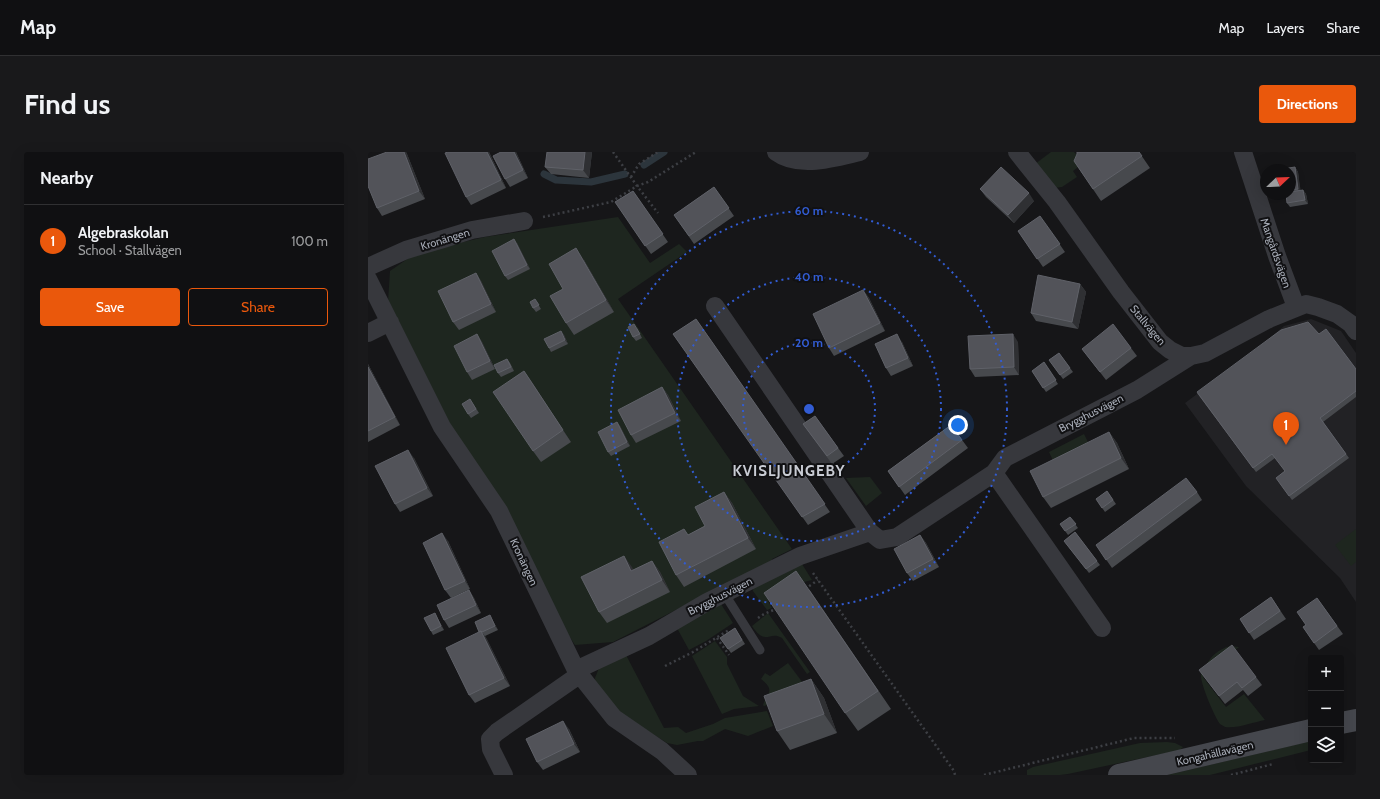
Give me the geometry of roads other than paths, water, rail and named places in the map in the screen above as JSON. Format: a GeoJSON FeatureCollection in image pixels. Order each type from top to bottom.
{"type":"FeatureCollection","features":[{"type":"Feature","properties":{"kind":"street"},"geometry":{"type":"LineString","coordinates":[[776,152],[781,156],[792,159],[809,161],[824,160],[860,152]]}},
{"type":"Feature","properties":{"kind":"street","name":"Stallvägen"},"geometry":{"type":"LineString","coordinates":[[1017,152],[1057,202],[1160,342],[1170,350],[1182,356],[1206,353],[1269,319],[1306,304],[1337,314],[1351,324],[1356,331]]}},
{"type":"Feature","properties":{"kind":"street","name":"Mangårdsvägen"},"geometry":{"type":"LineString","coordinates":[[1243,152],[1277,256],[1296,307]]}},
{"type":"Feature","properties":{"kind":"street","name":"Kronängen"},"geometry":{"type":"LineString","coordinates":[[368,267],[406,250],[472,230],[524,221]]}},
{"type":"Feature","properties":{"kind":"street","name":"Kronängen"},"geometry":{"type":"LineString","coordinates":[[368,279],[442,427],[500,510],[577,673],[614,718],[662,751],[688,775]]}},
{"type":"Feature","properties":{"kind":"street"},"geometry":{"type":"LineString","coordinates":[[715,306],[870,532]]}},
{"type":"Feature","properties":{"kind":"street"},"geometry":{"type":"LineString","coordinates":[[368,333],[390,322]]}},
{"type":"Feature","properties":{"kind":"street","name":"Brygghusvägen"},"geometry":{"type":"LineString","coordinates":[[504,775],[491,749],[490,739],[497,732],[577,673],[649,636],[724,593],[800,556],[870,532],[880,540],[897,537],[994,472],[1005,458],[1137,390],[1190,356]]}},
{"type":"Feature","properties":{"kind":"street"},"geometry":{"type":"LineString","coordinates":[[994,472],[1102,628]]}},
{"type":"Feature","properties":{"kind":"street"},"geometry":{"type":"LineString","coordinates":[[1344,722],[1356,720]]}},
{"type":"Feature","properties":{"kind":"street","name":"Kongahällavägen"},"geometry":{"type":"LineString","coordinates":[[1119,775],[1308,731]]}},
{"type":"Feature","properties":{"kind":"lane"},"geometry":{"type":"LineString","coordinates":[[724,593],[760,650]]}},
{"type":"Feature","properties":{"kind":"waterway"},"geometry":{"type":"LineString","coordinates":[[644,165],[664,152]]}},
{"type":"Feature","properties":{"kind":"waterway"},"geometry":{"type":"LineString","coordinates":[[544,174],[556,180],[591,182],[625,174]]}},
{"type":"Feature","properties":{"kind":"place","name":"Algebraskolan"},"geometry":{"type":"Point","coordinates":[1286,445]}},
{"type":"Feature","properties":{"kind":"district","name":"KVISLJUNGEBY"},"geometry":{"type":"Point","coordinates":[789,471]}}]}
